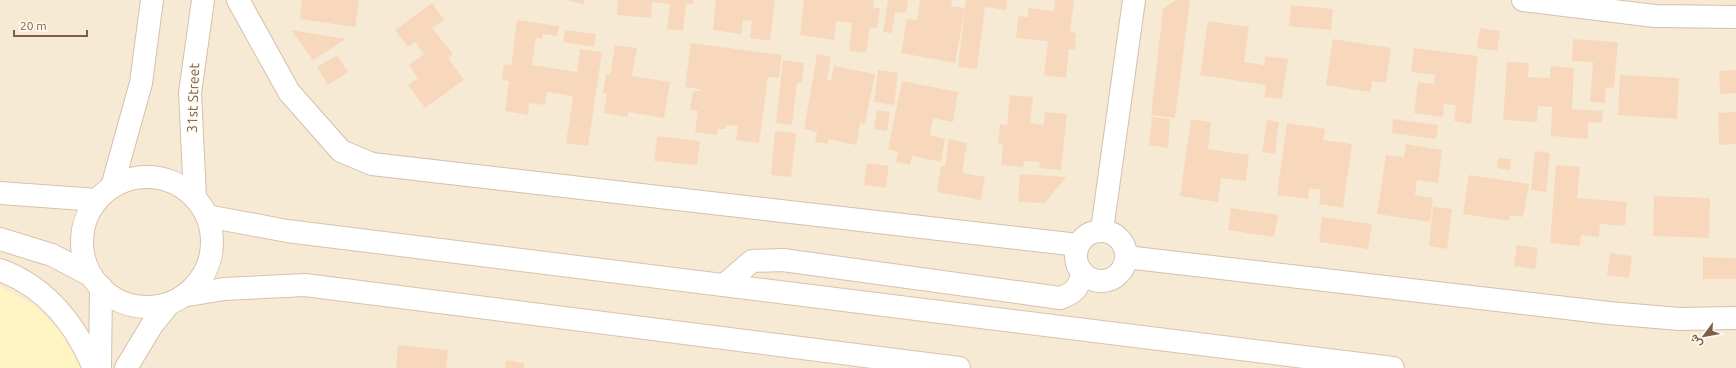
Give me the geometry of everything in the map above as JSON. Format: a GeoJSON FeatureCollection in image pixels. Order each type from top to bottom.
{"type":"FeatureCollection","features":[{"type":"Feature","properties":{"kind":"main road"},"geometry":{"type":"LineString","coordinates":[[100,368],[97,282],[84,257],[82,237],[86,217],[104,193],[141,83],[152,0]]}},
{"type":"Feature","properties":{"kind":"main road","name":"31st Street"},"geometry":{"type":"LineString","coordinates":[[195,196],[190,93],[203,0]]}},
{"type":"Feature","properties":{"kind":"main road"},"geometry":{"type":"LineString","coordinates":[[238,0],[289,92],[341,151],[372,164],[1078,245]]}},
{"type":"Feature","properties":{"kind":"main road"},"geometry":{"type":"LineString","coordinates":[[1102,230],[1134,0]]}},
{"type":"Feature","properties":{"kind":"main road"},"geometry":{"type":"LineString","coordinates":[[1523,0],[1655,16],[1736,17]]}},
{"type":"Feature","properties":{"kind":"main road"},"geometry":{"type":"LineString","coordinates":[[0,193],[104,193],[132,178],[155,176],[176,183],[195,196],[207,216],[212,241],[208,266],[202,280],[178,299],[152,325],[126,368]]}},
{"type":"Feature","properties":{"kind":"main road"},"geometry":{"type":"LineString","coordinates":[[207,216],[287,231],[1394,368]]}},
{"type":"Feature","properties":{"kind":"main road"},"geometry":{"type":"LineString","coordinates":[[1102,230],[1112,233],[1120,239],[1125,247],[1126,257],[1121,270],[1110,280],[1101,281],[1091,279],[1083,273],[1077,265],[1076,255],[1078,245],[1088,235],[1102,230]]}},
{"type":"Feature","properties":{"kind":"main road"},"geometry":{"type":"LineString","coordinates":[[0,239],[52,255],[97,282],[114,297],[128,303],[143,306],[224,289],[305,285],[959,368]]}},
{"type":"Feature","properties":{"kind":"main road"},"geometry":{"type":"LineString","coordinates":[[1126,257],[1609,312],[1679,319],[1736,318]]}},
{"type":"Feature","properties":{"kind":"main road"},"geometry":{"type":"LineString","coordinates":[[724,285],[752,261],[783,260],[1060,298],[1072,294],[1079,284],[1083,273]]}},
{"type":"Feature","properties":{"kind":"main road"},"geometry":{"type":"LineString","coordinates":[[0,270],[10,274],[37,290],[60,310],[78,336],[94,368]]}},
{"type":"Feature","properties":{"kind":"shaded area"},"geometry":{"type":"Polygon","coordinates":[[[0,0],[1736,0],[1736,368],[0,368],[0,0]]]}},
{"type":"Feature","properties":{"kind":"sand"},"geometry":{"type":"Polygon","coordinates":[[[0,286],[36,306],[76,348],[81,368],[0,368],[0,286]]]}},
{"type":"Feature","properties":{"kind":"building"},"geometry":{"type":"Polygon","coordinates":[[[302,0],[359,0],[355,27],[300,19],[302,0]]]}},
{"type":"Feature","properties":{"kind":"building"},"geometry":{"type":"Polygon","coordinates":[[[565,0],[585,0],[584,4],[565,0]]]}},
{"type":"Feature","properties":{"kind":"building"},"geometry":{"type":"Polygon","coordinates":[[[618,0],[694,0],[693,4],[686,4],[683,31],[667,29],[670,4],[652,2],[651,18],[617,15],[618,0]]]}},
{"type":"Feature","properties":{"kind":"building"},"geometry":{"type":"Polygon","coordinates":[[[716,0],[775,0],[770,41],[750,38],[752,21],[743,20],[741,34],[713,30],[716,0]]]}},
{"type":"Feature","properties":{"kind":"building"},"geometry":{"type":"Polygon","coordinates":[[[804,0],[874,0],[873,8],[880,8],[877,28],[870,27],[866,53],[849,51],[852,23],[836,21],[834,40],[800,35],[804,0]]]}},
{"type":"Feature","properties":{"kind":"building"},"geometry":{"type":"Polygon","coordinates":[[[888,0],[908,0],[906,13],[895,12],[892,33],[883,32],[888,0]]]}},
{"type":"Feature","properties":{"kind":"building"},"geometry":{"type":"Polygon","coordinates":[[[920,0],[952,0],[951,6],[965,8],[955,63],[901,53],[907,19],[917,20],[920,0]]]}},
{"type":"Feature","properties":{"kind":"building"},"geometry":{"type":"Polygon","coordinates":[[[966,0],[1007,0],[1006,10],[985,7],[977,69],[958,67],[966,0]]]}},
{"type":"Feature","properties":{"kind":"building"},"geometry":{"type":"Polygon","coordinates":[[[1055,0],[1074,0],[1070,32],[1076,33],[1075,49],[1069,49],[1066,78],[1044,75],[1048,41],[1016,38],[1018,16],[1028,17],[1028,8],[1054,11],[1055,0]]]}},
{"type":"Feature","properties":{"kind":"building"},"geometry":{"type":"Polygon","coordinates":[[[1176,0],[1190,0],[1175,118],[1151,115],[1163,9],[1176,0]]]}},
{"type":"Feature","properties":{"kind":"building"},"geometry":{"type":"Polygon","coordinates":[[[432,3],[444,20],[432,28],[453,54],[448,58],[464,80],[425,108],[408,85],[418,78],[409,65],[424,54],[415,42],[408,47],[395,30],[432,3]]]}},
{"type":"Feature","properties":{"kind":"building"},"geometry":{"type":"Polygon","coordinates":[[[1291,5],[1333,9],[1331,30],[1289,26],[1291,5]]]}},
{"type":"Feature","properties":{"kind":"building"},"geometry":{"type":"Polygon","coordinates":[[[517,20],[559,26],[557,36],[543,34],[542,39],[536,38],[532,65],[577,72],[580,49],[602,52],[588,146],[566,143],[573,96],[547,92],[545,105],[529,103],[528,115],[505,111],[509,81],[502,80],[504,64],[511,66],[517,20]]]}},
{"type":"Feature","properties":{"kind":"building"},"geometry":{"type":"Polygon","coordinates":[[[1208,21],[1249,27],[1244,62],[1264,65],[1265,56],[1288,59],[1282,99],[1264,97],[1266,85],[1200,75],[1208,21]]]}},
{"type":"Feature","properties":{"kind":"building"},"geometry":{"type":"Polygon","coordinates":[[[1480,28],[1500,31],[1497,51],[1477,48],[1480,28]]]}},
{"type":"Feature","properties":{"kind":"building"},"geometry":{"type":"Polygon","coordinates":[[[291,30],[346,39],[313,60],[291,30]]]}},
{"type":"Feature","properties":{"kind":"building"},"geometry":{"type":"Polygon","coordinates":[[[565,30],[596,34],[594,47],[563,42],[565,30]]]}},
{"type":"Feature","properties":{"kind":"building"},"geometry":{"type":"Polygon","coordinates":[[[1333,39],[1391,48],[1386,83],[1372,81],[1370,92],[1326,85],[1333,39]]]}},
{"type":"Feature","properties":{"kind":"building"},"geometry":{"type":"Polygon","coordinates":[[[1573,39],[1618,42],[1614,88],[1606,87],[1605,103],[1590,102],[1593,62],[1572,61],[1573,39]]]}},
{"type":"Feature","properties":{"kind":"building"},"geometry":{"type":"Polygon","coordinates":[[[691,43],[782,55],[779,78],[768,77],[759,143],[736,140],[738,126],[726,125],[725,129],[718,129],[717,135],[695,132],[698,111],[690,110],[693,91],[700,91],[700,89],[685,87],[691,43]]]}},
{"type":"Feature","properties":{"kind":"building"},"geometry":{"type":"Polygon","coordinates":[[[615,45],[637,48],[632,76],[670,82],[664,118],[628,112],[628,117],[604,113],[607,93],[603,93],[606,74],[610,75],[615,45]]]}},
{"type":"Feature","properties":{"kind":"building"},"geometry":{"type":"Polygon","coordinates":[[[1414,48],[1478,56],[1471,124],[1454,121],[1456,105],[1444,104],[1443,117],[1414,113],[1418,82],[1434,84],[1435,75],[1411,72],[1414,48]]]}},
{"type":"Feature","properties":{"kind":"building"},"geometry":{"type":"Polygon","coordinates":[[[817,54],[831,57],[827,80],[831,81],[834,66],[875,74],[865,124],[860,123],[856,145],[828,139],[828,144],[815,142],[817,132],[804,129],[817,54]]]}},
{"type":"Feature","properties":{"kind":"building"},"geometry":{"type":"Polygon","coordinates":[[[337,55],[348,72],[328,85],[317,67],[337,55]]]}},
{"type":"Feature","properties":{"kind":"building"},"geometry":{"type":"Polygon","coordinates":[[[783,60],[804,63],[802,83],[797,83],[792,125],[776,123],[783,60]]]}},
{"type":"Feature","properties":{"kind":"building"},"geometry":{"type":"Polygon","coordinates":[[[1507,62],[1529,63],[1528,77],[1550,78],[1551,66],[1574,68],[1572,109],[1603,111],[1602,123],[1588,122],[1588,139],[1551,136],[1552,107],[1538,106],[1537,122],[1503,120],[1507,62]]]}},
{"type":"Feature","properties":{"kind":"building"},"geometry":{"type":"Polygon","coordinates":[[[878,70],[898,73],[894,105],[874,102],[878,70]]]}},
{"type":"Feature","properties":{"kind":"building"},"geometry":{"type":"Polygon","coordinates":[[[1736,70],[1736,93],[1720,94],[1719,71],[1736,70]]]}},
{"type":"Feature","properties":{"kind":"building"},"geometry":{"type":"Polygon","coordinates":[[[1620,75],[1679,78],[1677,119],[1618,115],[1620,75]]]}},
{"type":"Feature","properties":{"kind":"building"},"geometry":{"type":"Polygon","coordinates":[[[902,81],[958,92],[953,122],[933,118],[930,135],[945,139],[941,162],[912,156],[910,165],[896,162],[898,152],[888,149],[902,81]]]}},
{"type":"Feature","properties":{"kind":"building"},"geometry":{"type":"Polygon","coordinates":[[[1010,95],[1033,97],[1030,123],[1044,125],[1045,112],[1067,114],[1061,170],[1039,168],[1040,162],[1024,161],[1023,167],[1001,165],[1003,144],[998,144],[1000,124],[1007,125],[1010,95]]]}},
{"type":"Feature","properties":{"kind":"building"},"geometry":{"type":"Polygon","coordinates":[[[877,110],[890,112],[887,131],[874,129],[877,110]]]}},
{"type":"Feature","properties":{"kind":"building"},"geometry":{"type":"Polygon","coordinates":[[[1736,112],[1736,144],[1719,145],[1718,113],[1736,112]]]}},
{"type":"Feature","properties":{"kind":"building"},"geometry":{"type":"Polygon","coordinates":[[[1152,117],[1170,119],[1168,148],[1149,145],[1152,117]]]}},
{"type":"Feature","properties":{"kind":"building"},"geometry":{"type":"Polygon","coordinates":[[[1191,119],[1211,122],[1208,149],[1249,155],[1246,181],[1221,178],[1218,202],[1180,196],[1191,119]]]}},
{"type":"Feature","properties":{"kind":"building"},"geometry":{"type":"Polygon","coordinates":[[[1393,119],[1438,125],[1436,139],[1392,133],[1393,119]]]}},
{"type":"Feature","properties":{"kind":"building"},"geometry":{"type":"Polygon","coordinates":[[[1267,120],[1279,122],[1275,154],[1262,152],[1267,120]]]}},
{"type":"Feature","properties":{"kind":"building"},"geometry":{"type":"Polygon","coordinates":[[[1287,123],[1325,129],[1323,140],[1352,144],[1343,208],[1319,204],[1321,190],[1309,188],[1308,199],[1277,195],[1287,123]]]}},
{"type":"Feature","properties":{"kind":"building"},"geometry":{"type":"Polygon","coordinates":[[[775,131],[796,133],[791,177],[771,175],[775,131]]]}},
{"type":"Feature","properties":{"kind":"building"},"geometry":{"type":"Polygon","coordinates":[[[657,136],[700,141],[697,165],[654,161],[657,136]]]}},
{"type":"Feature","properties":{"kind":"building"},"geometry":{"type":"Polygon","coordinates":[[[949,139],[967,143],[962,173],[985,177],[981,200],[937,192],[941,166],[945,166],[949,139]]]}},
{"type":"Feature","properties":{"kind":"building"},"geometry":{"type":"Polygon","coordinates":[[[1406,144],[1442,150],[1438,183],[1417,180],[1415,195],[1433,198],[1430,222],[1377,214],[1386,155],[1404,157],[1406,144]]]}},
{"type":"Feature","properties":{"kind":"building"},"geometry":{"type":"Polygon","coordinates":[[[1535,151],[1550,153],[1546,192],[1531,190],[1535,151]]]}},
{"type":"Feature","properties":{"kind":"building"},"geometry":{"type":"Polygon","coordinates":[[[1498,158],[1511,159],[1510,170],[1497,168],[1498,158]]]}},
{"type":"Feature","properties":{"kind":"building"},"geometry":{"type":"Polygon","coordinates":[[[867,163],[889,166],[886,188],[864,185],[867,163]]]}},
{"type":"Feature","properties":{"kind":"building"},"geometry":{"type":"Polygon","coordinates":[[[1556,165],[1580,167],[1577,198],[1627,202],[1625,226],[1600,224],[1599,237],[1581,235],[1580,246],[1550,243],[1556,165]]]}},
{"type":"Feature","properties":{"kind":"building"},"geometry":{"type":"Polygon","coordinates":[[[1020,174],[1066,177],[1045,203],[1018,202],[1020,174]]]}},
{"type":"Feature","properties":{"kind":"building"},"geometry":{"type":"Polygon","coordinates":[[[1469,175],[1529,184],[1523,217],[1510,215],[1509,221],[1463,214],[1469,175]]]}},
{"type":"Feature","properties":{"kind":"building"},"geometry":{"type":"Polygon","coordinates":[[[1654,196],[1710,198],[1709,238],[1653,236],[1654,196]]]}},
{"type":"Feature","properties":{"kind":"building"},"geometry":{"type":"Polygon","coordinates":[[[1433,207],[1452,209],[1447,249],[1429,246],[1433,207]]]}},
{"type":"Feature","properties":{"kind":"building"},"geometry":{"type":"Polygon","coordinates":[[[1231,208],[1278,215],[1274,237],[1228,230],[1231,208]]]}},
{"type":"Feature","properties":{"kind":"building"},"geometry":{"type":"Polygon","coordinates":[[[1322,217],[1372,224],[1368,249],[1319,242],[1322,217]]]}},
{"type":"Feature","properties":{"kind":"building"},"geometry":{"type":"Polygon","coordinates":[[[1517,245],[1538,248],[1535,269],[1514,266],[1517,245]]]}},
{"type":"Feature","properties":{"kind":"building"},"geometry":{"type":"Polygon","coordinates":[[[1610,253],[1632,256],[1629,278],[1607,275],[1610,253]]]}},
{"type":"Feature","properties":{"kind":"building"},"geometry":{"type":"Polygon","coordinates":[[[1703,257],[1736,258],[1736,279],[1703,279],[1703,257]]]}},
{"type":"Feature","properties":{"kind":"building"},"geometry":{"type":"Polygon","coordinates":[[[398,345],[448,350],[446,368],[396,368],[398,345]]]}},
{"type":"Feature","properties":{"kind":"building"},"geometry":{"type":"Polygon","coordinates":[[[506,360],[524,363],[524,368],[505,368],[506,360]]]}}]}
